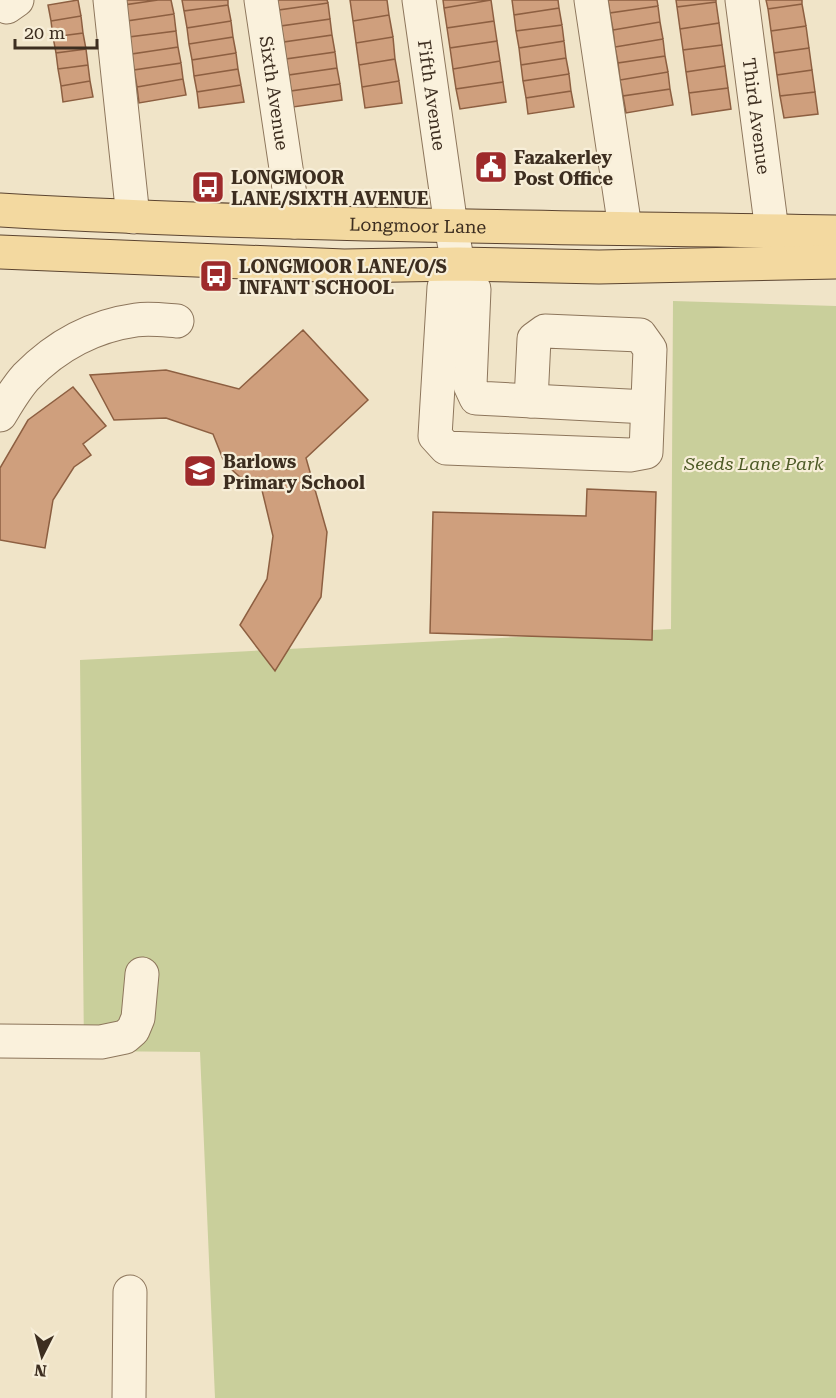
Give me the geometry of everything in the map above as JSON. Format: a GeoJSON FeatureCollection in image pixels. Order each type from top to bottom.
{"type":"FeatureCollection","features":[{"type":"Feature","properties":{"kind":"main road","name":"Longmoor Lane"},"geometry":{"type":"LineString","coordinates":[[0,210],[133,218],[684,231],[836,232]]}},
{"type":"Feature","properties":{"kind":"main road"},"geometry":{"type":"LineString","coordinates":[[0,252],[344,266],[458,264],[599,267],[836,261]]}},
{"type":"Feature","properties":{"kind":"street"},"geometry":{"type":"LineString","coordinates":[[110,0],[133,218]]}},
{"type":"Feature","properties":{"kind":"street","name":"Sixth Avenue"},"geometry":{"type":"LineString","coordinates":[[261,0],[294,222]]}},
{"type":"Feature","properties":{"kind":"street","name":"Fifth Avenue"},"geometry":{"type":"LineString","coordinates":[[419,0],[458,264]]}},
{"type":"Feature","properties":{"kind":"street"},"geometry":{"type":"LineString","coordinates":[[591,0],[625,228]]}},
{"type":"Feature","properties":{"kind":"street","name":"Third Avenue"},"geometry":{"type":"LineString","coordinates":[[742,0],[772,231]]}},
{"type":"Feature","properties":{"kind":"street"},"geometry":{"type":"LineString","coordinates":[[531,401],[534,339],[545,331],[640,335],[650,349],[648,407],[646,452],[630,455],[446,448],[435,436],[438,371],[444,287],[458,264],[474,289],[470,385],[476,398],[531,401],[648,407]]}},
{"type":"Feature","properties":{"kind":"street"},"geometry":{"type":"LineString","coordinates":[[5,397],[70,340],[99,329],[136,320],[177,321]]}},
{"type":"Feature","properties":{"kind":"street"},"geometry":{"type":"LineString","coordinates":[[0,1041],[101,1042],[125,1037],[133,1030],[138,1018],[142,974]]}},
{"type":"Feature","properties":{"kind":"street"},"geometry":{"type":"LineString","coordinates":[[129,1398],[130,1292]]}},
{"type":"Feature","properties":{"kind":"green space","name":"Seeds Lane Park"},"geometry":{"type":"Polygon","coordinates":[[[673,301],[836,306],[836,1398],[215,1398],[200,1052],[84,1051],[80,660],[671,629],[673,301]]]}},
{"type":"Feature","properties":{"kind":"building"},"geometry":{"type":"Polygon","coordinates":[[[78,0],[81,16],[51,21],[48,5],[78,0]]]}},
{"type":"Feature","properties":{"kind":"building"},"geometry":{"type":"Polygon","coordinates":[[[123,0],[158,0],[124,5],[123,0]]]}},
{"type":"Feature","properties":{"kind":"building"},"geometry":{"type":"Polygon","coordinates":[[[171,0],[174,14],[127,21],[124,5],[171,0]]]}},
{"type":"Feature","properties":{"kind":"building"},"geometry":{"type":"Polygon","coordinates":[[[182,0],[228,0],[228,5],[184,11],[182,0]]]}},
{"type":"Feature","properties":{"kind":"building"},"geometry":{"type":"Polygon","coordinates":[[[277,0],[327,0],[328,3],[279,10],[277,0]]]}},
{"type":"Feature","properties":{"kind":"building"},"geometry":{"type":"Polygon","coordinates":[[[350,0],[387,0],[389,15],[353,21],[350,0]]]}},
{"type":"Feature","properties":{"kind":"building"},"geometry":{"type":"Polygon","coordinates":[[[443,0],[491,0],[444,8],[443,0]]]}},
{"type":"Feature","properties":{"kind":"building"},"geometry":{"type":"Polygon","coordinates":[[[491,0],[494,21],[447,28],[444,8],[491,0]]]}},
{"type":"Feature","properties":{"kind":"building"},"geometry":{"type":"Polygon","coordinates":[[[512,0],[558,0],[559,8],[514,15],[512,0]]]}},
{"type":"Feature","properties":{"kind":"building"},"geometry":{"type":"Polygon","coordinates":[[[608,0],[657,0],[658,6],[610,13],[608,0]]]}},
{"type":"Feature","properties":{"kind":"building"},"geometry":{"type":"Polygon","coordinates":[[[676,0],[716,0],[716,2],[677,7],[676,0]]]}},
{"type":"Feature","properties":{"kind":"building"},"geometry":{"type":"Polygon","coordinates":[[[766,0],[802,0],[802,4],[768,9],[766,0]]]}},
{"type":"Feature","properties":{"kind":"building"},"geometry":{"type":"Polygon","coordinates":[[[716,2],[719,23],[680,29],[677,7],[716,2]]]}},
{"type":"Feature","properties":{"kind":"building"},"geometry":{"type":"Polygon","coordinates":[[[328,3],[330,19],[281,26],[279,10],[328,3]]]}},
{"type":"Feature","properties":{"kind":"building"},"geometry":{"type":"Polygon","coordinates":[[[802,4],[806,26],[771,31],[768,9],[802,4]]]}},
{"type":"Feature","properties":{"kind":"building"},"geometry":{"type":"Polygon","coordinates":[[[228,5],[231,21],[187,28],[184,11],[228,5]]]}},
{"type":"Feature","properties":{"kind":"building"},"geometry":{"type":"Polygon","coordinates":[[[658,6],[660,22],[613,30],[610,13],[658,6]]]}},
{"type":"Feature","properties":{"kind":"building"},"geometry":{"type":"Polygon","coordinates":[[[559,8],[562,25],[516,31],[514,15],[559,8]]]}},
{"type":"Feature","properties":{"kind":"building"},"geometry":{"type":"Polygon","coordinates":[[[174,14],[176,31],[129,37],[127,21],[174,14]]]}},
{"type":"Feature","properties":{"kind":"building"},"geometry":{"type":"Polygon","coordinates":[[[389,15],[393,37],[356,43],[353,21],[389,15]]]}},
{"type":"Feature","properties":{"kind":"building"},"geometry":{"type":"Polygon","coordinates":[[[81,16],[83,33],[53,37],[51,21],[81,16]]]}},
{"type":"Feature","properties":{"kind":"building"},"geometry":{"type":"Polygon","coordinates":[[[330,19],[332,35],[284,42],[281,26],[330,19]]]}},
{"type":"Feature","properties":{"kind":"building"},"geometry":{"type":"Polygon","coordinates":[[[231,21],[233,37],[189,44],[187,28],[231,21]]]}},
{"type":"Feature","properties":{"kind":"building"},"geometry":{"type":"Polygon","coordinates":[[[494,21],[497,41],[450,48],[447,28],[494,21]]]}},
{"type":"Feature","properties":{"kind":"building"},"geometry":{"type":"Polygon","coordinates":[[[660,22],[663,39],[615,47],[613,30],[660,22]]]}},
{"type":"Feature","properties":{"kind":"building"},"geometry":{"type":"Polygon","coordinates":[[[719,23],[722,45],[683,50],[680,29],[719,23]]]}},
{"type":"Feature","properties":{"kind":"building"},"geometry":{"type":"Polygon","coordinates":[[[562,25],[564,41],[519,48],[516,31],[562,25]]]}},
{"type":"Feature","properties":{"kind":"building"},"geometry":{"type":"Polygon","coordinates":[[[806,26],[809,48],[774,53],[771,31],[806,26]]]}},
{"type":"Feature","properties":{"kind":"building"},"geometry":{"type":"Polygon","coordinates":[[[176,31],[178,47],[132,54],[129,37],[176,31]]]}},
{"type":"Feature","properties":{"kind":"building"},"geometry":{"type":"Polygon","coordinates":[[[83,33],[86,49],[56,53],[53,37],[83,33]]]}},
{"type":"Feature","properties":{"kind":"building"},"geometry":{"type":"Polygon","coordinates":[[[332,35],[335,52],[286,59],[284,42],[332,35]]]}},
{"type":"Feature","properties":{"kind":"building"},"geometry":{"type":"Polygon","coordinates":[[[233,37],[236,53],[192,60],[189,44],[233,37]]]}},
{"type":"Feature","properties":{"kind":"building"},"geometry":{"type":"Polygon","coordinates":[[[393,37],[395,59],[359,65],[356,43],[393,37]]]}},
{"type":"Feature","properties":{"kind":"building"},"geometry":{"type":"Polygon","coordinates":[[[663,39],[665,56],[618,63],[615,47],[663,39]]]}},
{"type":"Feature","properties":{"kind":"building"},"geometry":{"type":"Polygon","coordinates":[[[497,41],[500,61],[453,69],[450,48],[497,41]]]}},
{"type":"Feature","properties":{"kind":"building"},"geometry":{"type":"Polygon","coordinates":[[[564,41],[566,58],[521,65],[519,48],[564,41]]]}},
{"type":"Feature","properties":{"kind":"building"},"geometry":{"type":"Polygon","coordinates":[[[722,45],[725,66],[686,72],[683,50],[722,45]]]}},
{"type":"Feature","properties":{"kind":"building"},"geometry":{"type":"Polygon","coordinates":[[[178,47],[181,63],[134,70],[132,54],[178,47]]]}},
{"type":"Feature","properties":{"kind":"building"},"geometry":{"type":"Polygon","coordinates":[[[809,48],[812,70],[777,75],[774,53],[809,48]]]}},
{"type":"Feature","properties":{"kind":"building"},"geometry":{"type":"Polygon","coordinates":[[[86,49],[88,65],[58,69],[56,53],[86,49]]]}},
{"type":"Feature","properties":{"kind":"building"},"geometry":{"type":"Polygon","coordinates":[[[335,52],[337,68],[289,75],[286,59],[335,52]]]}},
{"type":"Feature","properties":{"kind":"building"},"geometry":{"type":"Polygon","coordinates":[[[236,53],[238,69],[194,76],[192,60],[236,53]]]}},
{"type":"Feature","properties":{"kind":"building"},"geometry":{"type":"Polygon","coordinates":[[[665,56],[668,72],[620,80],[618,63],[665,56]]]}},
{"type":"Feature","properties":{"kind":"building"},"geometry":{"type":"Polygon","coordinates":[[[566,58],[569,74],[523,81],[521,65],[566,58]]]}},
{"type":"Feature","properties":{"kind":"building"},"geometry":{"type":"Polygon","coordinates":[[[395,59],[399,81],[362,87],[359,65],[395,59]]]}},
{"type":"Feature","properties":{"kind":"building"},"geometry":{"type":"Polygon","coordinates":[[[500,61],[503,82],[456,89],[453,69],[500,61]]]}},
{"type":"Feature","properties":{"kind":"building"},"geometry":{"type":"Polygon","coordinates":[[[181,63],[183,79],[137,87],[134,70],[181,63]]]}},
{"type":"Feature","properties":{"kind":"building"},"geometry":{"type":"Polygon","coordinates":[[[88,65],[90,81],[61,86],[58,69],[88,65]]]}},
{"type":"Feature","properties":{"kind":"building"},"geometry":{"type":"Polygon","coordinates":[[[725,66],[728,88],[689,93],[686,72],[725,66]]]}},
{"type":"Feature","properties":{"kind":"building"},"geometry":{"type":"Polygon","coordinates":[[[337,68],[340,84],[291,91],[289,75],[337,68]]]}},
{"type":"Feature","properties":{"kind":"building"},"geometry":{"type":"Polygon","coordinates":[[[238,69],[241,85],[197,92],[194,76],[238,69]]]}},
{"type":"Feature","properties":{"kind":"building"},"geometry":{"type":"Polygon","coordinates":[[[812,70],[815,92],[780,96],[777,75],[812,70]]]}},
{"type":"Feature","properties":{"kind":"building"},"geometry":{"type":"Polygon","coordinates":[[[668,72],[670,89],[623,96],[620,80],[668,72]]]}},
{"type":"Feature","properties":{"kind":"building"},"geometry":{"type":"Polygon","coordinates":[[[569,74],[571,91],[526,98],[523,81],[569,74]]]}},
{"type":"Feature","properties":{"kind":"building"},"geometry":{"type":"Polygon","coordinates":[[[183,79],[186,95],[139,103],[137,87],[183,79]]]}},
{"type":"Feature","properties":{"kind":"building"},"geometry":{"type":"Polygon","coordinates":[[[90,81],[93,97],[63,102],[61,86],[90,81]]]}},
{"type":"Feature","properties":{"kind":"building"},"geometry":{"type":"Polygon","coordinates":[[[399,81],[402,103],[365,108],[362,87],[399,81]]]}},
{"type":"Feature","properties":{"kind":"building"},"geometry":{"type":"Polygon","coordinates":[[[503,82],[506,102],[460,109],[456,89],[503,82]]]}},
{"type":"Feature","properties":{"kind":"building"},"geometry":{"type":"Polygon","coordinates":[[[340,84],[342,100],[293,107],[291,91],[340,84]]]}},
{"type":"Feature","properties":{"kind":"building"},"geometry":{"type":"Polygon","coordinates":[[[241,85],[244,102],[199,108],[197,92],[241,85]]]}},
{"type":"Feature","properties":{"kind":"building"},"geometry":{"type":"Polygon","coordinates":[[[728,88],[731,109],[692,115],[689,93],[728,88]]]}},
{"type":"Feature","properties":{"kind":"building"},"geometry":{"type":"Polygon","coordinates":[[[670,89],[673,105],[626,113],[623,96],[670,89]]]}},
{"type":"Feature","properties":{"kind":"building"},"geometry":{"type":"Polygon","coordinates":[[[571,91],[574,107],[528,114],[526,98],[571,91]]]}},
{"type":"Feature","properties":{"kind":"building"},"geometry":{"type":"Polygon","coordinates":[[[815,92],[818,114],[784,118],[780,96],[815,92]]]}},
{"type":"Feature","properties":{"kind":"building"},"geometry":{"type":"Polygon","coordinates":[[[303,330],[368,400],[306,458],[327,532],[321,597],[275,671],[240,625],[267,579],[273,536],[261,486],[240,477],[231,469],[223,459],[213,434],[166,418],[114,420],[90,375],[166,370],[239,389],[303,330]]]}},
{"type":"Feature","properties":{"kind":"building"},"geometry":{"type":"Polygon","coordinates":[[[73,387],[106,426],[83,444],[91,455],[74,467],[53,500],[45,548],[0,540],[0,468],[28,420],[73,387]]]}},
{"type":"Feature","properties":{"kind":"building"},"geometry":{"type":"Polygon","coordinates":[[[587,489],[656,492],[652,640],[430,633],[433,512],[586,516],[587,489]]]}},
{"type":"Feature","properties":{"kind":"place","name":"Fazakerley Post Office"},"geometry":{"type":"Point","coordinates":[491,167]}},
{"type":"Feature","properties":{"kind":"place","name":"LONGMOOR LANE/SIXTH AVENUE"},"geometry":{"type":"Point","coordinates":[208,187]}},
{"type":"Feature","properties":{"kind":"place","name":"LONGMOOR LANE/O/S INFANT SCHOOL"},"geometry":{"type":"Point","coordinates":[216,276]}},
{"type":"Feature","properties":{"kind":"place","name":"Barlows Primary School"},"geometry":{"type":"Point","coordinates":[200,471]}}]}
